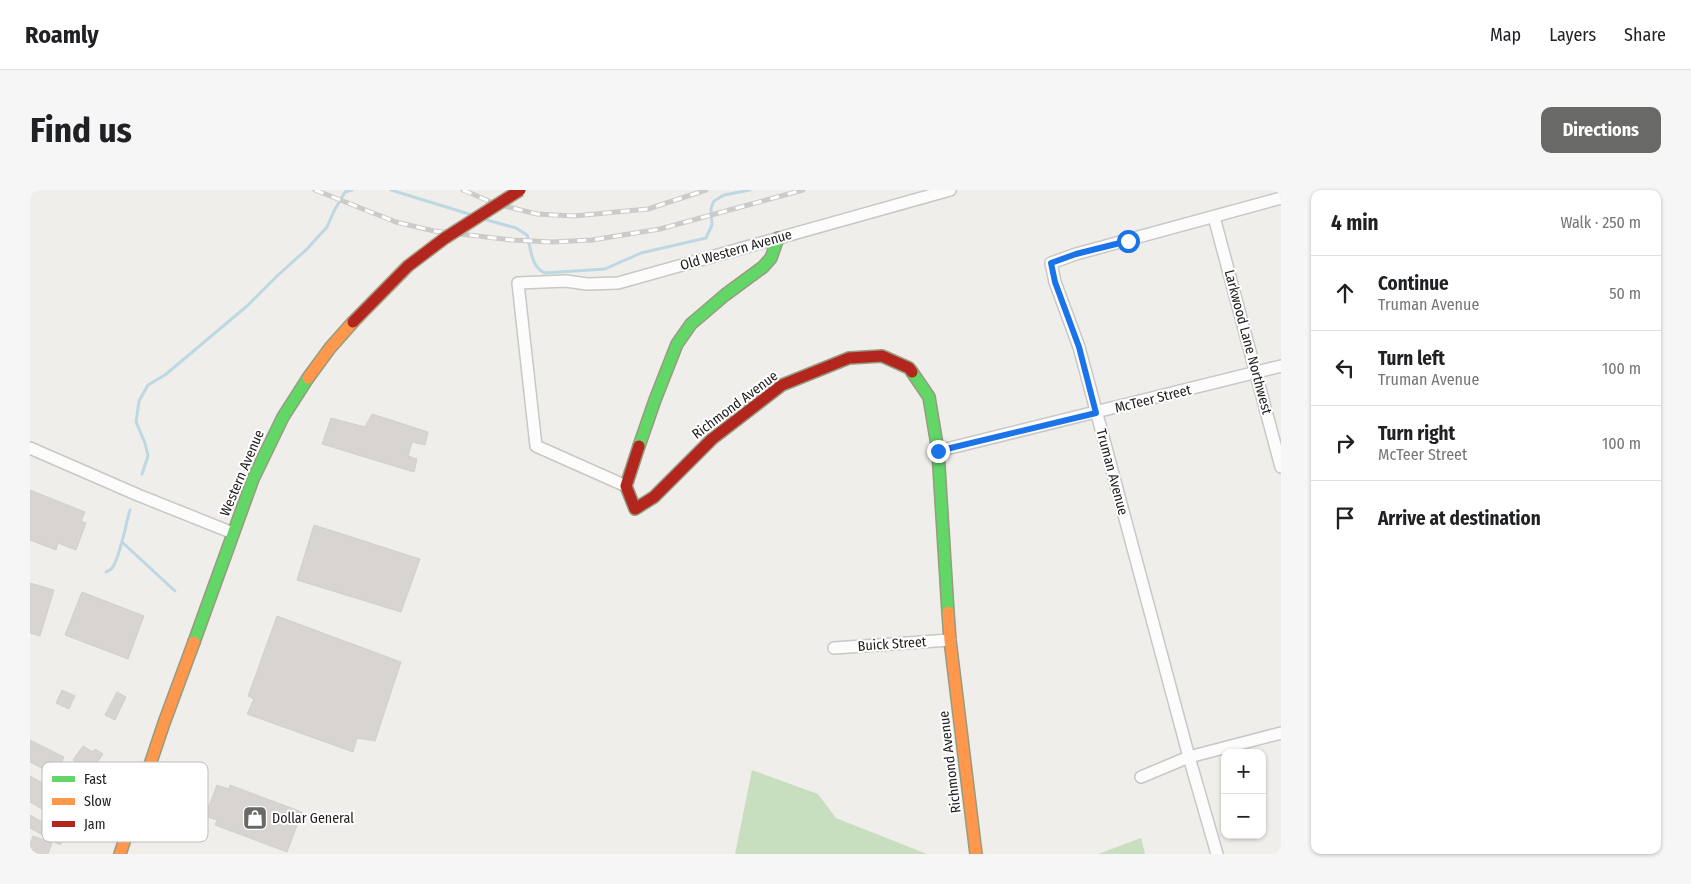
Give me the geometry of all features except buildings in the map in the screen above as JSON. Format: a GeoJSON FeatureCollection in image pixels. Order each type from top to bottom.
{"type":"FeatureCollection","features":[{"type":"Feature","properties":{"kind":"street","name":"Western Avenue"},"geometry":{"type":"LineString","coordinates":[[151,762],[253,479],[283,417],[297,393],[312,371],[353,322],[376,296],[408,266],[460,228],[520,190]]}},
{"type":"Feature","properties":{"kind":"street","name":"Old Western Avenue"},"geometry":{"type":"LineString","coordinates":[[626,486],[536,446],[518,283],[566,281],[588,284],[618,283],[950,190]]}},
{"type":"Feature","properties":{"kind":"street","name":"Truman Avenue"},"geometry":{"type":"LineString","coordinates":[[1217,854],[1189,757],[1079,347],[1055,282],[1051,263],[1076,254],[1281,198]]}},
{"type":"Feature","properties":{"kind":"street","name":"Larkwood Lane Northwest"},"geometry":{"type":"LineString","coordinates":[[1214,217],[1281,466]]}},
{"type":"Feature","properties":{"kind":"street"},"geometry":{"type":"LineString","coordinates":[[626,486],[655,400],[677,344],[691,324],[763,266],[770,258],[778,238]]}},
{"type":"Feature","properties":{"kind":"street","name":"Richmond Avenue"},"geometry":{"type":"LineString","coordinates":[[626,486],[635,509],[654,497],[712,438],[782,385],[849,358],[882,356],[909,368],[929,396],[938,451],[950,640],[976,854]]}},
{"type":"Feature","properties":{"kind":"street","name":"McTeer Street"},"geometry":{"type":"LineString","coordinates":[[938,451],[1281,366]]}},
{"type":"Feature","properties":{"kind":"street"},"geometry":{"type":"LineString","coordinates":[[30,448],[138,495],[233,533]]}},
{"type":"Feature","properties":{"kind":"street","name":"Buick Street"},"geometry":{"type":"LineString","coordinates":[[834,648],[950,640]]}},
{"type":"Feature","properties":{"kind":"street"},"geometry":{"type":"LineString","coordinates":[[1141,777],[1189,757],[1281,733]]}},
{"type":"Feature","properties":{"kind":"street","name":"Western Avenue"},"geometry":{"type":"LineString","coordinates":[[120,854],[124,842]]}},
{"type":"Feature","properties":{"kind":"green space"},"geometry":{"type":"Polygon","coordinates":[[[752,770],[818,794],[836,818],[927,854],[735,854],[752,770]]]}},
{"type":"Feature","properties":{"kind":"green space"},"geometry":{"type":"Polygon","coordinates":[[[1141,838],[1145,854],[1098,854],[1141,838]]]}},
{"type":"Feature","properties":{"kind":"waterway"},"geometry":{"type":"LineString","coordinates":[[142,474],[148,456],[136,422],[139,401],[148,385],[165,375],[247,306],[307,249],[327,227],[345,192],[352,190]]}},
{"type":"Feature","properties":{"kind":"waterway"},"geometry":{"type":"LineString","coordinates":[[391,190],[469,214]]}},
{"type":"Feature","properties":{"kind":"waterway"},"geometry":{"type":"LineString","coordinates":[[487,220],[516,228],[527,235],[534,262],[545,273],[605,269],[641,253],[706,238],[712,225],[711,208],[714,201],[724,195],[750,190]]}},
{"type":"Feature","properties":{"kind":"waterway"},"geometry":{"type":"LineString","coordinates":[[106,572],[112,569],[118,557],[130,510]]}},
{"type":"Feature","properties":{"kind":"waterway"},"geometry":{"type":"LineString","coordinates":[[122,542],[175,591]]}},
{"type":"Feature","properties":{"kind":"railway"},"geometry":{"type":"LineString","coordinates":[[315,190],[396,222],[434,231],[512,240],[552,242],[592,240],[660,229],[803,190]]}},
{"type":"Feature","properties":{"kind":"railway"},"geometry":{"type":"LineString","coordinates":[[463,190],[496,204],[537,214],[574,216],[648,209],[706,190]]}},
{"type":"Feature","properties":{"kind":"traffic: fast"},"geometry":{"type":"LineString","coordinates":[[639,446],[677,344],[691,324],[725,295],[763,267],[771,258],[778,238]]}},
{"type":"Feature","properties":{"kind":"traffic: fast"},"geometry":{"type":"LineString","coordinates":[[912,372],[929,397],[938,451],[948,612]]}},
{"type":"Feature","properties":{"kind":"traffic: fast"},"geometry":{"type":"LineString","coordinates":[[194,642],[253,479],[283,417],[308,378]]}},
{"type":"Feature","properties":{"kind":"traffic: slow"},"geometry":{"type":"LineString","coordinates":[[308,378],[330,348],[353,322]]}},
{"type":"Feature","properties":{"kind":"traffic: slow"},"geometry":{"type":"LineString","coordinates":[[948,612],[976,854]]}},
{"type":"Feature","properties":{"kind":"traffic: slow"},"geometry":{"type":"LineString","coordinates":[[151,762],[194,642]]}},
{"type":"Feature","properties":{"kind":"traffic: slow"},"geometry":{"type":"LineString","coordinates":[[120,854],[124,842]]}},
{"type":"Feature","properties":{"kind":"traffic: jam"},"geometry":{"type":"LineString","coordinates":[[353,322],[408,266],[445,238],[520,190]]}},
{"type":"Feature","properties":{"kind":"traffic: jam"},"geometry":{"type":"LineString","coordinates":[[639,446],[626,486],[635,509],[654,497],[712,439],[782,385],[849,358],[882,356],[909,368],[912,372]]}},
{"type":"Feature","properties":{"kind":"place","name":"Dollar General"},"geometry":{"type":"Point","coordinates":[255,818]}},
{"type":"Feature","properties":{"kind":"route"},"geometry":{"type":"LineString","coordinates":[[938,451],[1096,413],[1079,347],[1055,282],[1051,263],[1076,254],[1128,241]]}}]}
